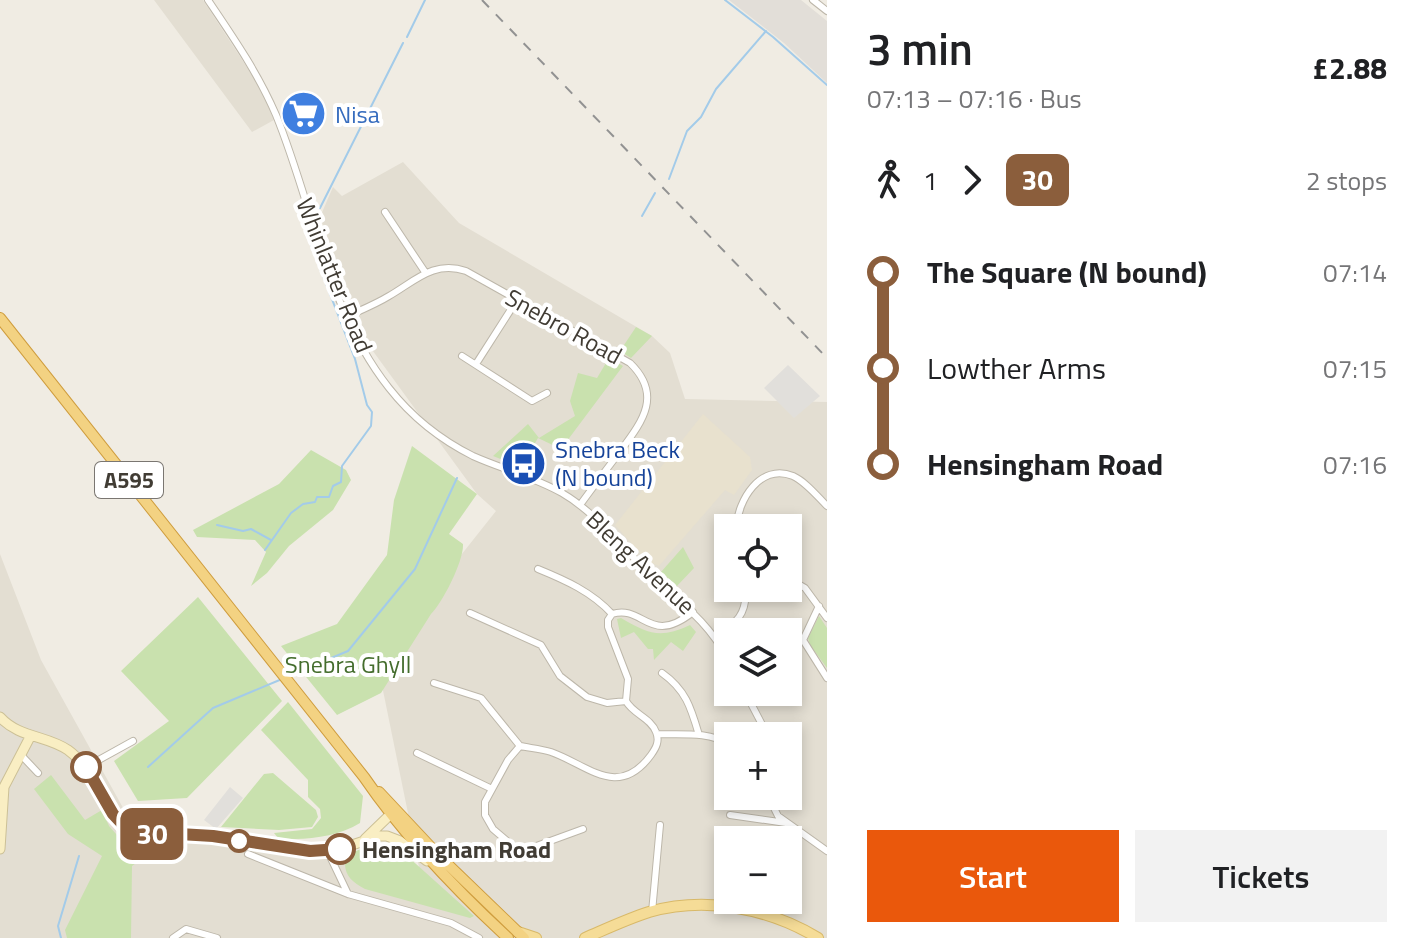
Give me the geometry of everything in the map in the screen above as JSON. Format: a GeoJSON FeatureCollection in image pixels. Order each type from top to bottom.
{"type":"FeatureCollection","features":[{"type":"Feature","properties":{"kind":"highway","name":"A595"},"geometry":{"type":"LineString","coordinates":[[0,318],[394,815],[443,873],[517,936]]}},
{"type":"Feature","properties":{"kind":"highway","name":"A595"},"geometry":{"type":"LineString","coordinates":[[394,815],[517,936]]}},
{"type":"Feature","properties":{"kind":"main road"},"geometry":{"type":"LineString","coordinates":[[0,717],[10,727],[30,737],[50,740],[69,751],[86,767],[120,825],[129,831],[213,836],[287,849],[327,850],[379,836],[400,841],[443,873]]}},
{"type":"Feature","properties":{"kind":"main road"},"geometry":{"type":"LineString","coordinates":[[0,849],[4,787],[30,737]]}},
{"type":"Feature","properties":{"kind":"main road"},"geometry":{"type":"LineString","coordinates":[[379,836],[394,815]]}},
{"type":"Feature","properties":{"kind":"main road"},"geometry":{"type":"LineString","coordinates":[[363,841],[394,815]]}},
{"type":"Feature","properties":{"kind":"main road"},"geometry":{"type":"LineString","coordinates":[[587,937],[652,912],[696,905],[741,909],[785,921],[818,938]]}},
{"type":"Feature","properties":{"kind":"main road"},"geometry":{"type":"LineString","coordinates":[[517,936],[536,938]]}},
{"type":"Feature","properties":{"kind":"street","name":"Whinlatter Road"},"geometry":{"type":"LineString","coordinates":[[208,0],[249,61],[277,117],[315,232],[358,341],[388,387],[430,429],[476,457],[540,482],[580,505]]}},
{"type":"Feature","properties":{"kind":"street"},"geometry":{"type":"LineString","coordinates":[[813,0],[827,11]]}},
{"type":"Feature","properties":{"kind":"street"},"geometry":{"type":"LineString","coordinates":[[348,316],[380,301],[425,272],[385,212]]}},
{"type":"Feature","properties":{"kind":"street","name":"Snebro Road"},"geometry":{"type":"LineString","coordinates":[[425,272],[442,267],[457,268],[630,363],[642,378],[647,402],[643,420],[580,505]]}},
{"type":"Feature","properties":{"kind":"street"},"geometry":{"type":"LineString","coordinates":[[476,364],[517,300]]}},
{"type":"Feature","properties":{"kind":"street"},"geometry":{"type":"LineString","coordinates":[[462,356],[532,401],[547,393]]}},
{"type":"Feature","properties":{"kind":"street"},"geometry":{"type":"LineString","coordinates":[[740,514],[743,501],[755,483],[766,476],[778,474],[796,478],[827,506]]}},
{"type":"Feature","properties":{"kind":"street","name":"Bleng Avenue"},"geometry":{"type":"LineString","coordinates":[[580,505],[594,515],[638,563],[714,635]]}},
{"type":"Feature","properties":{"kind":"street"},"geometry":{"type":"LineString","coordinates":[[538,569],[564,579],[600,600],[612,614]]}},
{"type":"Feature","properties":{"kind":"street"},"geometry":{"type":"LineString","coordinates":[[802,586],[827,618]]}},
{"type":"Feature","properties":{"kind":"street"},"geometry":{"type":"LineString","coordinates":[[819,606],[803,640],[827,678]]}},
{"type":"Feature","properties":{"kind":"street"},"geometry":{"type":"LineString","coordinates":[[612,614],[627,613],[661,627],[677,623],[693,612]]}},
{"type":"Feature","properties":{"kind":"street"},"geometry":{"type":"LineString","coordinates":[[470,613],[541,645],[560,676],[587,697],[607,703],[626,701]]}},
{"type":"Feature","properties":{"kind":"street"},"geometry":{"type":"LineString","coordinates":[[434,683],[481,698],[520,746],[551,752],[605,778],[637,771],[657,746],[657,734],[651,724],[632,710],[626,701],[628,679],[608,627],[612,614]]}},
{"type":"Feature","properties":{"kind":"street"},"geometry":{"type":"LineString","coordinates":[[478,627],[481,618]]}},
{"type":"Feature","properties":{"kind":"street"},"geometry":{"type":"LineString","coordinates":[[662,673],[678,684],[691,708],[699,735]]}},
{"type":"Feature","properties":{"kind":"street"},"geometry":{"type":"LineString","coordinates":[[657,734],[714,738]]}},
{"type":"Feature","properties":{"kind":"street"},"geometry":{"type":"LineString","coordinates":[[86,767],[133,741]]}},
{"type":"Feature","properties":{"kind":"street"},"geometry":{"type":"LineString","coordinates":[[520,746],[508,760],[485,802],[485,815],[493,829],[520,852],[583,829]]}},
{"type":"Feature","properties":{"kind":"street"},"geometry":{"type":"LineString","coordinates":[[417,753],[492,789]]}},
{"type":"Feature","properties":{"kind":"street"},"geometry":{"type":"LineString","coordinates":[[21,755],[38,773]]}},
{"type":"Feature","properties":{"kind":"street"},"geometry":{"type":"LineString","coordinates":[[775,810],[786,823],[813,838],[827,851]]}},
{"type":"Feature","properties":{"kind":"street"},"geometry":{"type":"LineString","coordinates":[[730,815],[786,823]]}},
{"type":"Feature","properties":{"kind":"street"},"geometry":{"type":"LineString","coordinates":[[652,912],[660,825]]}},
{"type":"Feature","properties":{"kind":"street"},"geometry":{"type":"LineString","coordinates":[[327,850],[348,894]]}},
{"type":"Feature","properties":{"kind":"street"},"geometry":{"type":"LineString","coordinates":[[248,854],[348,894],[451,923],[479,938]]}},
{"type":"Feature","properties":{"kind":"street"},"geometry":{"type":"LineString","coordinates":[[173,938],[186,929],[217,938]]}},
{"type":"Feature","properties":{"kind":"shaded area"},"geometry":{"type":"Polygon","coordinates":[[[154,0],[203,0],[260,87],[274,120],[252,132],[154,0]]]}},
{"type":"Feature","properties":{"kind":"shaded area"},"geometry":{"type":"Polygon","coordinates":[[[729,0],[801,0],[827,21],[827,83],[784,43],[729,0]]]}},
{"type":"Feature","properties":{"kind":"shaded area"},"geometry":{"type":"Polygon","coordinates":[[[403,162],[459,223],[652,336],[670,353],[685,399],[827,402],[827,938],[0,938],[0,554],[41,660],[132,824],[266,836],[422,882],[377,661],[496,511],[477,494],[362,336],[320,217],[333,187],[342,196],[403,162]]]}},
{"type":"Feature","properties":{"kind":"shaded area"},"geometry":{"type":"Polygon","coordinates":[[[788,365],[820,396],[794,418],[764,388],[788,365]]]}},
{"type":"Feature","properties":{"kind":"shaded area"},"geometry":{"type":"Polygon","coordinates":[[[703,414],[750,457],[752,470],[734,495],[725,490],[659,566],[647,561],[615,525],[703,414]]]}},
{"type":"Feature","properties":{"kind":"shaded area"},"geometry":{"type":"Polygon","coordinates":[[[230,787],[243,798],[216,829],[204,820],[230,787]]]}},
{"type":"Feature","properties":{"kind":"green space"},"geometry":{"type":"Polygon","coordinates":[[[636,327],[652,336],[631,358],[620,351],[636,327]]]}},
{"type":"Feature","properties":{"kind":"green space"},"geometry":{"type":"Polygon","coordinates":[[[609,358],[623,366],[561,449],[538,438],[521,467],[493,456],[528,424],[539,438],[575,416],[570,401],[578,373],[597,378],[609,358]]]}},
{"type":"Feature","properties":{"kind":"green space","name":"Snebra Ghyll"},"geometry":{"type":"Polygon","coordinates":[[[412,446],[477,494],[449,534],[463,544],[460,560],[441,600],[381,693],[337,715],[281,646],[337,624],[387,555],[394,500],[412,446]]]}},
{"type":"Feature","properties":{"kind":"green space"},"geometry":{"type":"Polygon","coordinates":[[[311,450],[346,470],[351,480],[333,510],[289,546],[267,573],[251,586],[266,552],[255,540],[197,537],[193,530],[279,484],[311,450]]]}},
{"type":"Feature","properties":{"kind":"green space"},"geometry":{"type":"Polygon","coordinates":[[[683,547],[694,568],[677,586],[661,572],[683,547]]]}},
{"type":"Feature","properties":{"kind":"green space","name":"Snebra Ghyll"},"geometry":{"type":"Polygon","coordinates":[[[198,597],[282,701],[187,798],[138,801],[114,761],[169,721],[121,671],[198,597]]]}},
{"type":"Feature","properties":{"kind":"green space"},"geometry":{"type":"Polygon","coordinates":[[[819,616],[827,628],[827,668],[808,638],[819,616]]]}},
{"type":"Feature","properties":{"kind":"green space"},"geometry":{"type":"Polygon","coordinates":[[[617,619],[655,633],[690,625],[696,632],[683,651],[671,642],[654,660],[653,649],[648,649],[634,632],[621,638],[617,619]]]}},
{"type":"Feature","properties":{"kind":"green space"},"geometry":{"type":"Polygon","coordinates":[[[288,702],[363,796],[360,823],[331,835],[309,838],[278,838],[274,833],[312,829],[321,818],[320,809],[308,797],[308,780],[261,730],[288,702]]]}},
{"type":"Feature","properties":{"kind":"green space"},"geometry":{"type":"Polygon","coordinates":[[[273,773],[316,810],[318,817],[312,827],[279,830],[221,827],[264,774],[273,773]]]}},
{"type":"Feature","properties":{"kind":"green space"},"geometry":{"type":"Polygon","coordinates":[[[51,775],[85,820],[102,810],[109,826],[124,843],[165,842],[132,866],[131,938],[67,938],[65,930],[102,856],[68,834],[34,789],[51,775]]]}},
{"type":"Feature","properties":{"kind":"green space"},"geometry":{"type":"Polygon","coordinates":[[[376,843],[396,846],[474,916],[470,918],[365,889],[355,883],[346,872],[346,855],[376,843]]]}},
{"type":"Feature","properties":{"kind":"waterway"},"geometry":{"type":"LineString","coordinates":[[407,37],[425,0]]}},
{"type":"Feature","properties":{"kind":"waterway"},"geometry":{"type":"LineString","coordinates":[[725,0],[827,85]]}},
{"type":"Feature","properties":{"kind":"waterway"},"geometry":{"type":"LineString","coordinates":[[669,179],[687,131],[701,117],[716,89],[766,31]]}},
{"type":"Feature","properties":{"kind":"waterway"},"geometry":{"type":"LineString","coordinates":[[320,208],[403,43]]}},
{"type":"Feature","properties":{"kind":"waterway"},"geometry":{"type":"LineString","coordinates":[[642,216],[655,193]]}},
{"type":"Feature","properties":{"kind":"waterway"},"geometry":{"type":"LineString","coordinates":[[265,550],[291,513],[303,504],[315,502],[317,497],[329,497],[333,486],[341,482],[342,466],[371,426],[372,412],[367,405],[355,359],[305,229]]}},
{"type":"Feature","properties":{"kind":"waterway"},"geometry":{"type":"LineString","coordinates":[[288,676],[348,651],[415,569],[457,478]]}},
{"type":"Feature","properties":{"kind":"waterway"},"geometry":{"type":"LineString","coordinates":[[217,525],[243,531],[251,529],[271,540]]}},
{"type":"Feature","properties":{"kind":"waterway"},"geometry":{"type":"LineString","coordinates":[[148,767],[213,708],[282,679]]}},
{"type":"Feature","properties":{"kind":"waterway"},"geometry":{"type":"LineString","coordinates":[[61,938],[58,926],[79,856]]}},
{"type":"Feature","properties":{"kind":"railway"},"geometry":{"type":"LineString","coordinates":[[482,0],[827,358]]}},
{"type":"Feature","properties":{"kind":"bus line","name":"30"},"geometry":{"type":"LineString","coordinates":[[86,767],[120,825],[129,831],[213,836],[310,851],[340,849]]}},
{"type":"Feature","properties":{"kind":"place","name":"Nisa"},"geometry":{"type":"Point","coordinates":[304,114]}},
{"type":"Feature","properties":{"kind":"place","name":"Snebra Beck (N bound)"},"geometry":{"type":"Point","coordinates":[524,463]}},
{"type":"Feature","properties":{"kind":"place","name":"Hensingham Road"},"geometry":{"type":"Point","coordinates":[340,849]}}]}
